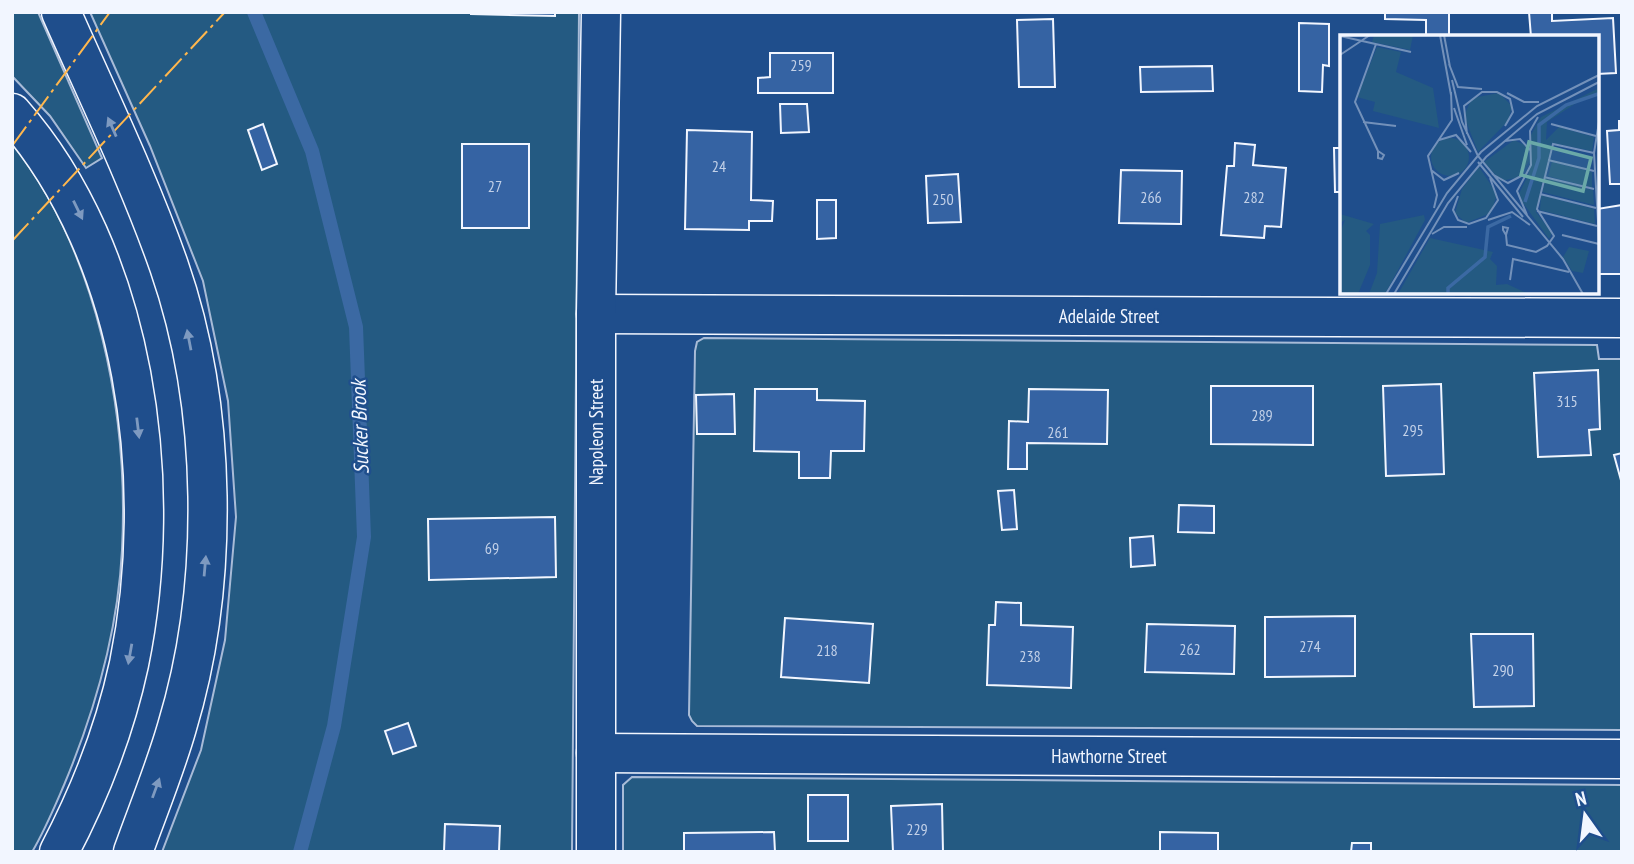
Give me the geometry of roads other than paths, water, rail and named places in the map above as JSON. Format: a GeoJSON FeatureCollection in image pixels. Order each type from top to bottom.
{"type":"FeatureCollection","features":[{"type":"Feature","properties":{"kind":"main road"},"geometry":{"type":"LineString","coordinates":[[61,12],[130,168],[170,267],[186,323],[197,380],[204,440],[206,558],[191,671],[178,726],[133,852]]}},
{"type":"Feature","properties":{"kind":"main road","name":"Napoleon Street"},"geometry":{"type":"LineString","coordinates":[[596,852],[596,314],[601,12]]}},
{"type":"Feature","properties":{"kind":"main road"},"geometry":{"type":"LineString","coordinates":[[12,113],[37,141],[59,176],[89,234],[123,337],[141,450],[143,552],[138,609],[128,664],[102,755],[84,801],[59,852]]}},
{"type":"Feature","properties":{"kind":"main road","name":"Adelaide Street"},"geometry":{"type":"LineString","coordinates":[[596,314],[1622,318]]}},
{"type":"Feature","properties":{"kind":"main road","name":"Hawthorne Street"},"geometry":{"type":"LineString","coordinates":[[596,753],[1622,759]]}},
{"type":"Feature","properties":{"kind":"waterway","name":"Sucker Brook"},"geometry":{"type":"LineString","coordinates":[[254,12],[312,151],[356,327],[364,537],[334,726],[300,852]]}}]}
